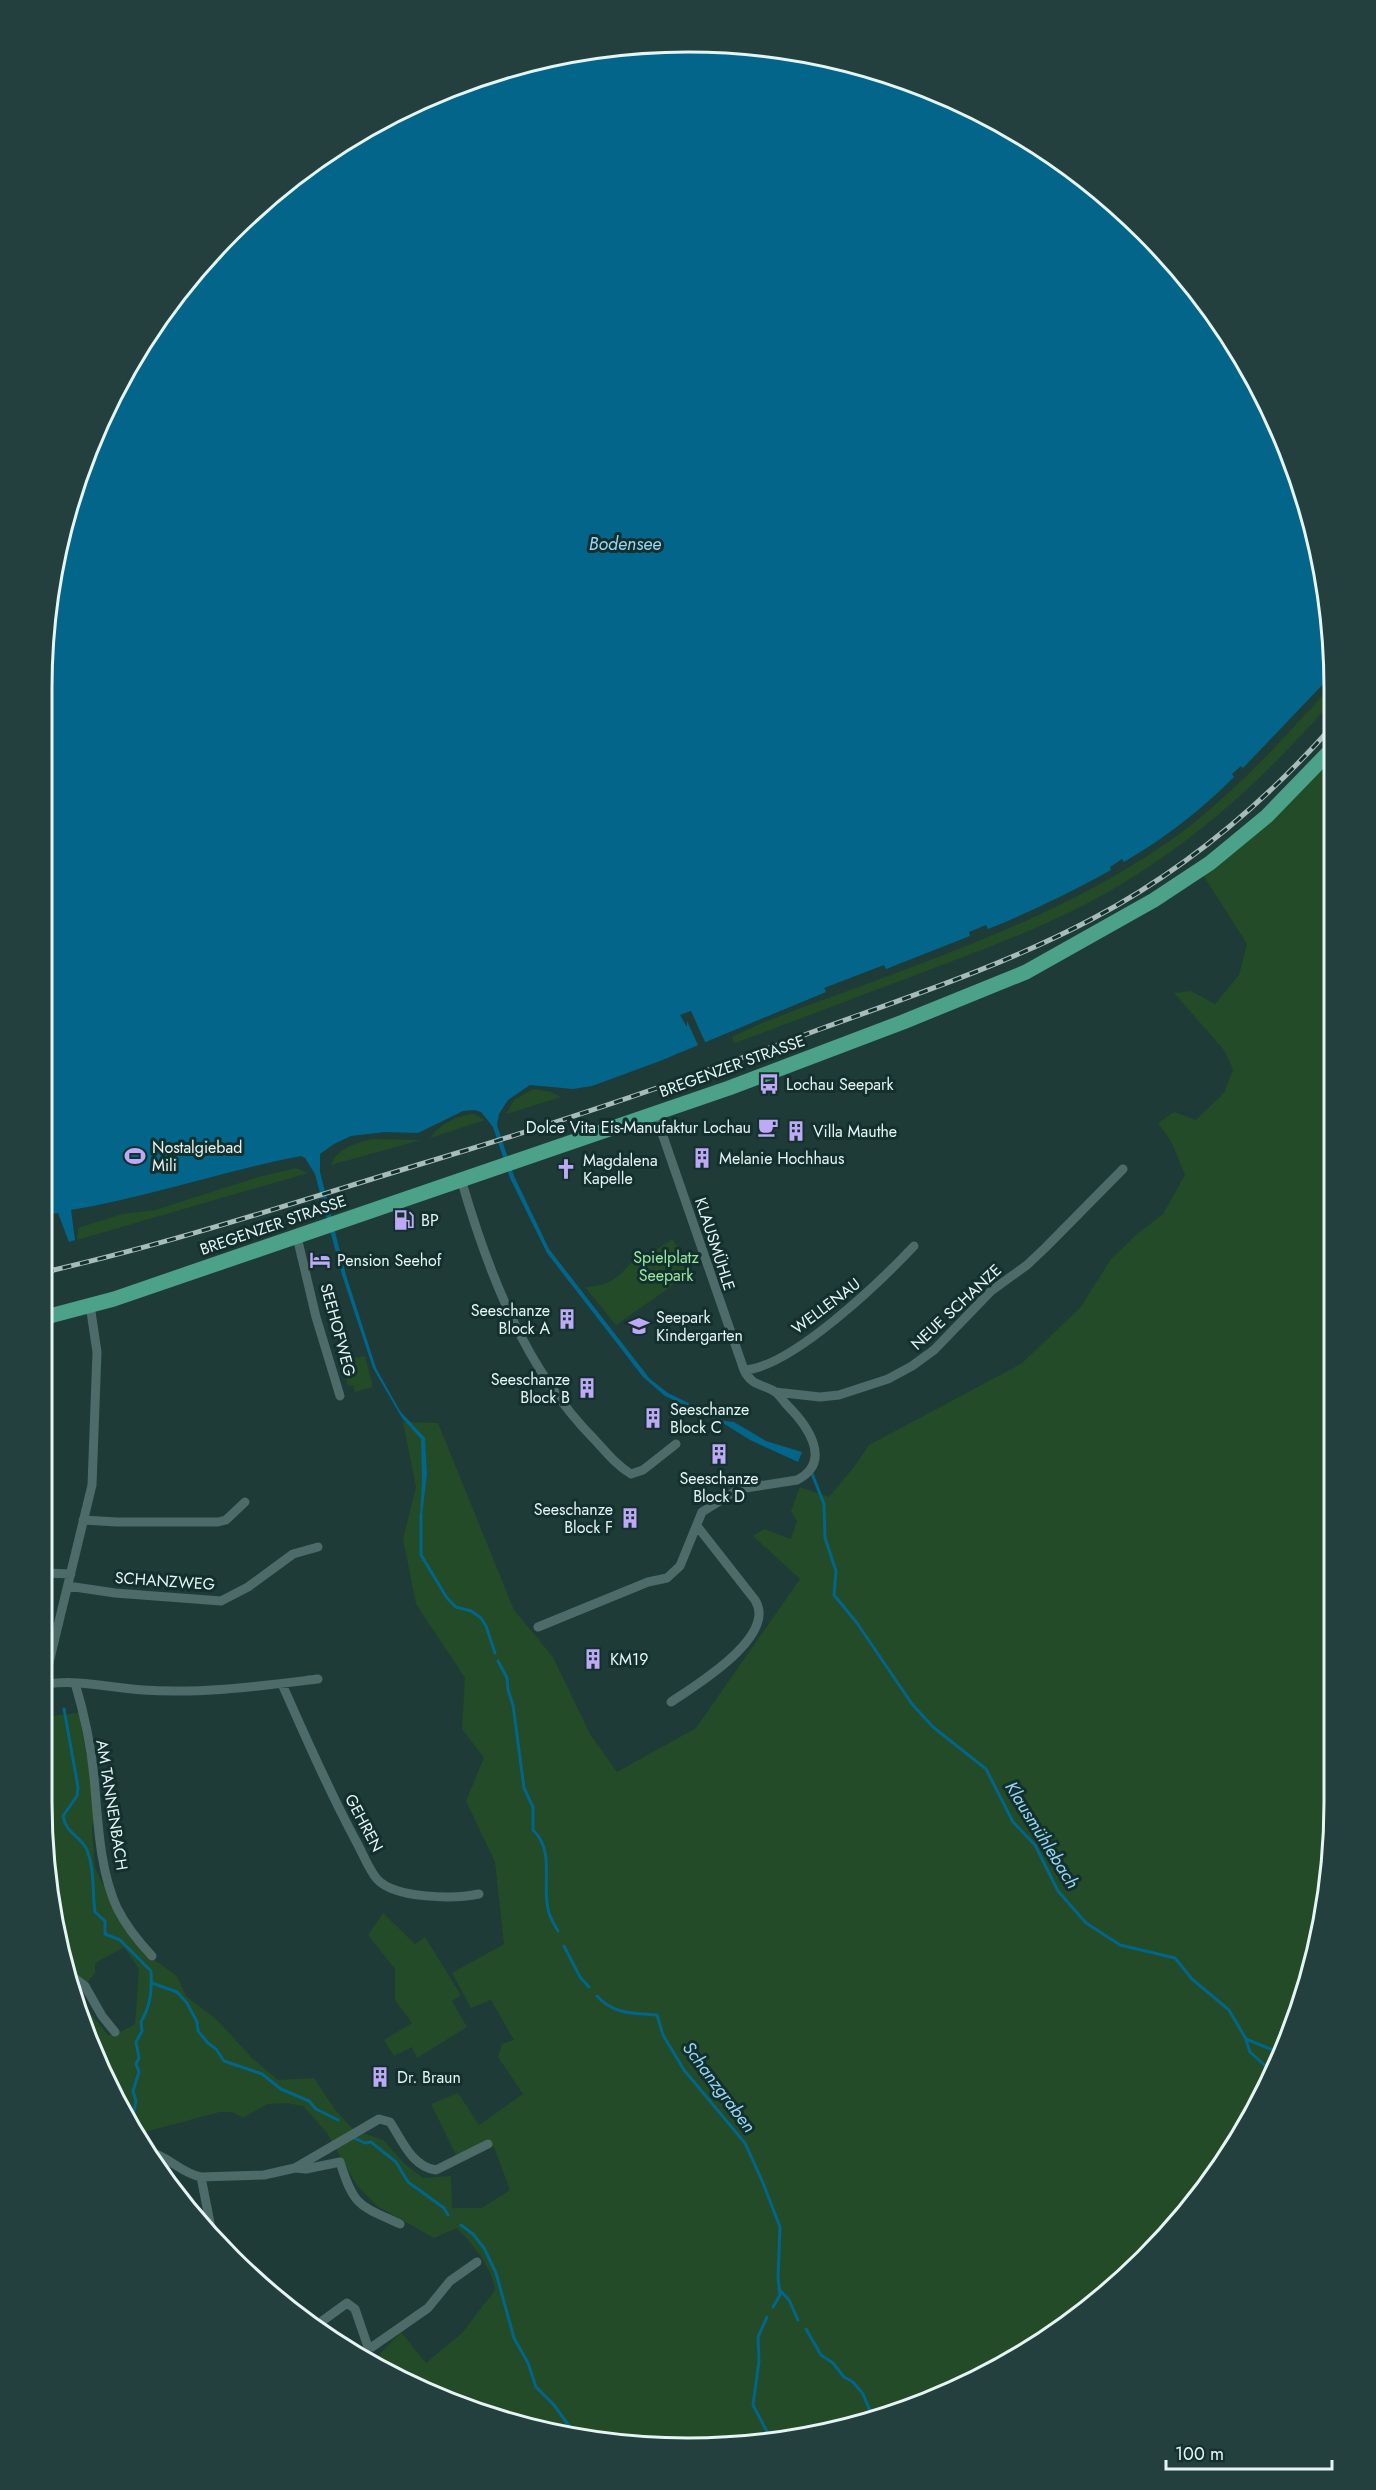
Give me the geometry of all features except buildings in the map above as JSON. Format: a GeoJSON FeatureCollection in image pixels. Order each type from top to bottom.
{"type":"FeatureCollection","features":[{"type":"Feature","properties":{"kind":"main road","name":"BREGENZER STRASSE"},"geometry":{"type":"LineString","coordinates":[[52,1315],[114,1299],[655,1113],[995,986],[1047,962],[1154,900],[1210,863],[1267,816],[1324,757]]}},
{"type":"Feature","properties":{"kind":"street","name":"KLAUSMÜHLE"},"geometry":{"type":"LineString","coordinates":[[655,1113],[744,1370]]}},
{"type":"Feature","properties":{"kind":"street","name":"NEUE SCHANZE"},"geometry":{"type":"LineString","coordinates":[[775,1392],[820,1397],[839,1395],[888,1378],[912,1366],[934,1350],[991,1291],[1033,1259],[1122,1169]]}},
{"type":"Feature","properties":{"kind":"street"},"geometry":{"type":"LineString","coordinates":[[461,1179],[510,1312],[524,1343],[557,1398],[616,1462],[631,1474],[643,1470],[676,1444]]}},
{"type":"Feature","properties":{"kind":"street","name":"SEEHOFWEG"},"geometry":{"type":"LineString","coordinates":[[297,1237],[306,1265],[316,1317],[340,1396]]}},
{"type":"Feature","properties":{"kind":"street","name":"WELLENAU"},"geometry":{"type":"LineString","coordinates":[[744,1370],[756,1370],[772,1363],[826,1326],[875,1287],[914,1246]]}},
{"type":"Feature","properties":{"kind":"street"},"geometry":{"type":"LineString","coordinates":[[52,1651],[92,1485],[97,1340],[90,1305]]}},
{"type":"Feature","properties":{"kind":"street"},"geometry":{"type":"LineString","coordinates":[[538,1628],[648,1582],[667,1578],[680,1566],[702,1512],[738,1489],[797,1480],[805,1474],[812,1464],[815,1448],[810,1433],[775,1392],[753,1383],[744,1370]]}},
{"type":"Feature","properties":{"kind":"street"},"geometry":{"type":"LineString","coordinates":[[83,1520],[218,1522],[226,1520],[245,1502]]}},
{"type":"Feature","properties":{"kind":"street"},"geometry":{"type":"LineString","coordinates":[[671,1702],[723,1665],[737,1652],[753,1633],[760,1618],[760,1609],[756,1600],[697,1526]]}},
{"type":"Feature","properties":{"kind":"street","name":"SCHANZWEG"},"geometry":{"type":"LineString","coordinates":[[68,1586],[115,1593],[221,1601],[248,1587],[293,1554],[318,1547]]}},
{"type":"Feature","properties":{"kind":"street"},"geometry":{"type":"LineString","coordinates":[[52,1573],[71,1574]]}},
{"type":"Feature","properties":{"kind":"street"},"geometry":{"type":"LineString","coordinates":[[52,1684],[75,1683],[143,1690],[197,1691],[318,1679]]}},
{"type":"Feature","properties":{"kind":"street","name":"AM TANNENBACH"},"geometry":{"type":"LineString","coordinates":[[75,1683],[94,1774],[98,1825],[116,1906],[124,1921],[152,1956]]}},
{"type":"Feature","properties":{"kind":"street","name":"GEHREN"},"geometry":{"type":"LineString","coordinates":[[282,1684],[323,1779],[377,1879],[403,1892],[450,1898],[479,1894]]}},
{"type":"Feature","properties":{"kind":"street"},"geometry":{"type":"LineString","coordinates":[[79,1981],[85,1986],[102,2016],[115,2032]]}},
{"type":"Feature","properties":{"kind":"street"},"geometry":{"type":"LineString","coordinates":[[162,2157],[191,2175],[201,2177],[264,2175],[295,2168],[380,2119],[390,2122],[414,2160],[427,2169],[436,2170],[488,2144]]}},
{"type":"Feature","properties":{"kind":"street"},"geometry":{"type":"LineString","coordinates":[[295,2168],[306,2169],[340,2162],[350,2189],[358,2202],[400,2224]]}},
{"type":"Feature","properties":{"kind":"street"},"geometry":{"type":"LineString","coordinates":[[201,2177],[210,2220]]}},
{"type":"Feature","properties":{"kind":"street"},"geometry":{"type":"LineString","coordinates":[[322,2321],[347,2303],[351,2305],[355,2309],[367,2344],[372,2347],[428,2308],[450,2281],[477,2262]]}},
{"type":"Feature","properties":{"kind":"green space"},"geometry":{"type":"Polygon","coordinates":[[[1324,693],[1324,710],[1278,759],[1224,810],[1165,856],[1101,896],[1027,931],[951,962],[735,1043],[732,1037],[762,1023],[971,944],[1023,922],[1122,872],[1190,826],[1272,750],[1324,693]]]}},
{"type":"Feature","properties":{"kind":"green space"},"geometry":{"type":"Polygon","coordinates":[[[1324,765],[1324,1802],[1322,1844],[1311,1926],[1290,2006],[1258,2083],[1238,2120],[1192,2189],[1166,2221],[1107,2280],[1075,2306],[1006,2352],[969,2372],[892,2404],[852,2416],[771,2432],[730,2436],[688,2438],[605,2432],[524,2416],[484,2404],[407,2372],[378,2356],[401,2332],[426,2363],[462,2333],[495,2290],[490,2272],[475,2248],[457,2228],[434,2238],[377,2206],[356,2184],[327,2133],[303,2106],[286,2103],[267,2104],[243,2118],[232,2112],[220,2112],[145,2132],[118,2083],[87,2010],[108,2035],[135,2024],[139,1969],[124,1947],[95,1963],[95,1973],[87,1983],[76,1974],[65,1926],[54,1844],[52,1716],[79,1713],[86,1754],[97,1783],[92,1830],[95,1868],[116,1912],[146,1954],[177,1976],[186,1996],[217,2020],[253,2059],[278,2080],[314,2078],[336,2111],[354,2130],[383,2140],[406,2165],[423,2178],[451,2176],[452,2208],[482,2208],[510,2190],[494,2147],[483,2144],[456,2155],[431,2104],[458,2093],[479,2125],[523,2094],[498,2057],[502,2044],[514,2040],[491,2000],[471,2008],[452,1973],[504,1944],[495,1862],[466,1801],[484,1758],[462,1729],[465,1678],[416,1604],[403,1539],[416,1487],[403,1422],[438,1423],[514,1610],[553,1657],[590,1734],[617,1772],[696,1728],[800,1579],[753,1536],[764,1529],[791,1539],[797,1521],[791,1511],[800,1487],[829,1497],[869,1445],[1021,1364],[1080,1308],[1111,1259],[1163,1214],[1185,1175],[1172,1143],[1158,1123],[1174,1112],[1196,1120],[1224,1093],[1233,1069],[1224,1050],[1174,993],[1191,991],[1215,1004],[1239,975],[1247,944],[1203,875],[1324,765]]]}},
{"type":"Feature","properties":{"kind":"green space"},"geometry":{"type":"Polygon","coordinates":[[[533,1089],[551,1092],[561,1097],[506,1114],[514,1100],[533,1089]]]}},
{"type":"Feature","properties":{"kind":"green space"},"geometry":{"type":"Polygon","coordinates":[[[474,1114],[485,1120],[430,1138],[449,1121],[474,1114]]]}},
{"type":"Feature","properties":{"kind":"green space"},"geometry":{"type":"Polygon","coordinates":[[[374,1139],[421,1140],[331,1165],[343,1150],[374,1139]]]}},
{"type":"Feature","properties":{"kind":"green space"},"geometry":{"type":"Polygon","coordinates":[[[296,1168],[308,1173],[77,1240],[78,1228],[122,1214],[155,1210],[258,1177],[296,1168]]]}},
{"type":"Feature","properties":{"kind":"green space","name":"Spielplatz Seepark"},"geometry":{"type":"Polygon","coordinates":[[[672,1239],[692,1267],[669,1288],[616,1325],[585,1287],[608,1283],[634,1260],[640,1264],[672,1239]]]}},
{"type":"Feature","properties":{"kind":"green space"},"geometry":{"type":"Polygon","coordinates":[[[365,1356],[373,1387],[355,1392],[353,1385],[348,1386],[342,1360],[365,1356]]]}},
{"type":"Feature","properties":{"kind":"green space"},"geometry":{"type":"Polygon","coordinates":[[[383,1913],[415,1944],[425,1937],[461,1995],[452,2001],[467,2027],[417,2058],[412,2047],[394,2056],[384,2040],[412,2023],[395,2000],[395,1969],[368,1935],[383,1913]]]}},
{"type":"Feature","properties":{"kind":"water","name":"Bodensee"},"geometry":{"type":"Polygon","coordinates":[[[688,52],[730,54],[771,58],[852,74],[892,86],[969,118],[1006,138],[1075,184],[1107,210],[1166,269],[1192,301],[1238,370],[1258,407],[1290,484],[1302,524],[1318,605],[1324,683],[1243,768],[1241,766],[1232,774],[1234,777],[1195,813],[1139,853],[1124,862],[1122,859],[1110,867],[1111,870],[1081,886],[988,929],[986,925],[969,932],[970,936],[886,969],[884,965],[824,988],[826,992],[660,1061],[592,1086],[573,1089],[530,1085],[508,1100],[499,1114],[497,1125],[514,1176],[549,1249],[650,1379],[668,1393],[725,1421],[734,1422],[766,1441],[802,1452],[798,1462],[665,1396],[643,1377],[547,1253],[510,1178],[493,1127],[481,1112],[463,1111],[418,1133],[385,1132],[351,1136],[320,1154],[320,1172],[346,1275],[376,1368],[400,1411],[425,1438],[427,1474],[422,1516],[420,1516],[421,1439],[402,1418],[373,1368],[342,1275],[315,1174],[305,1158],[301,1156],[272,1162],[100,1205],[71,1210],[75,1240],[69,1242],[58,1213],[52,1214],[52,688],[58,605],[65,564],[86,484],[118,407],[138,370],[184,301],[210,269],[269,210],[301,184],[370,138],[407,118],[484,86],[524,74],[605,58],[688,52]]]}},
{"type":"Feature","properties":{"kind":"pier"},"geometry":{"type":"Polygon","coordinates":[[[691,1011],[706,1044],[699,1047],[687,1021],[687,1027],[680,1015],[691,1011]]]}},
{"type":"Feature","properties":{"kind":"waterway","name":"Klausmühlebach"},"geometry":{"type":"LineString","coordinates":[[811,1471],[824,1504],[825,1538],[836,1571],[834,1595],[857,1623],[912,1704],[933,1727],[986,1769],[1013,1822],[1035,1845],[1058,1891],[1086,1923],[1120,1945],[1175,1958],[1192,1979],[1229,2010],[1246,2039],[1273,2050]]}},
{"type":"Feature","properties":{"kind":"waterway","name":"Schanzgraben"},"geometry":{"type":"LineString","coordinates":[[421,1514],[421,1555],[447,1598],[456,1607],[471,1611],[481,1618],[495,1653]]}},
{"type":"Feature","properties":{"kind":"waterway","name":"Schanzgraben"},"geometry":{"type":"LineString","coordinates":[[498,1661],[507,1678],[513,1705],[524,1788],[533,1807],[533,1830],[540,1838],[546,1857],[548,1909],[558,1931]]}},
{"type":"Feature","properties":{"kind":"waterway"},"geometry":{"type":"LineString","coordinates":[[64,1709],[78,1787],[77,1796],[63,1816],[67,1827],[84,1845],[90,1858],[95,1912],[105,1921],[105,1934],[120,1940],[151,1971],[150,1997],[141,2022],[142,2031],[136,2042],[139,2058],[136,2064],[139,2072],[133,2091],[136,2101],[134,2112]]}},
{"type":"Feature","properties":{"kind":"waterway","name":"Schanzgraben"},"geometry":{"type":"LineString","coordinates":[[564,1946],[580,1977],[589,1987]]}},
{"type":"Feature","properties":{"kind":"waterway"},"geometry":{"type":"LineString","coordinates":[[152,1983],[177,1992],[187,2003],[197,2022],[198,2031],[216,2049],[224,2061],[262,2074],[281,2089],[309,2101],[316,2109],[338,2120]]}},
{"type":"Feature","properties":{"kind":"waterway","name":"Schanzgraben"},"geometry":{"type":"LineString","coordinates":[[597,1996],[617,2010],[657,2015],[663,2035],[684,2070],[745,2143],[780,2227],[778,2278],[780,2295],[773,2307]]}},
{"type":"Feature","properties":{"kind":"waterway"},"geometry":{"type":"LineString","coordinates":[[1246,2040],[1250,2052],[1266,2066]]}},
{"type":"Feature","properties":{"kind":"waterway"},"geometry":{"type":"LineString","coordinates":[[354,2138],[365,2143],[371,2142],[396,2162],[408,2182],[444,2208],[448,2215]]}},
{"type":"Feature","properties":{"kind":"waterway"},"geometry":{"type":"LineString","coordinates":[[461,2225],[473,2234],[484,2248],[496,2273],[514,2338],[528,2363],[536,2387],[554,2405],[569,2426]]}},
{"type":"Feature","properties":{"kind":"waterway"},"geometry":{"type":"LineString","coordinates":[[779,2289],[789,2300],[798,2320]]}},
{"type":"Feature","properties":{"kind":"waterway","name":"Schanzgraben"},"geometry":{"type":"LineString","coordinates":[[767,2317],[758,2337],[759,2361],[753,2405],[767,2432]]}},
{"type":"Feature","properties":{"kind":"waterway"},"geometry":{"type":"LineString","coordinates":[[806,2329],[821,2355],[833,2363],[844,2377],[853,2382],[863,2394],[870,2411]]}},
{"type":"Feature","properties":{"kind":"railway"},"geometry":{"type":"LineString","coordinates":[[52,1270],[192,1234],[532,1130],[727,1063],[994,965],[1092,919],[1158,880],[1248,811],[1324,735]]}},
{"type":"Feature","properties":{"kind":"place","name":"Lochau Seepark"},"geometry":{"type":"Point","coordinates":[769,1084]}},
{"type":"Feature","properties":{"kind":"place","name":"Dolce Vita Eis-Manufaktur Lochau"},"geometry":{"type":"Point","coordinates":[768,1127]}},
{"type":"Feature","properties":{"kind":"place","name":"Villa Mauthe"},"geometry":{"type":"Point","coordinates":[796,1131]}},
{"type":"Feature","properties":{"kind":"place","name":"Nostalgiebad Mili"},"geometry":{"type":"Point","coordinates":[135,1156]}},
{"type":"Feature","properties":{"kind":"place","name":"Melanie Hochhaus"},"geometry":{"type":"Point","coordinates":[702,1158]}},
{"type":"Feature","properties":{"kind":"place","name":"Magdalena Kapelle"},"geometry":{"type":"Point","coordinates":[566,1169]}},
{"type":"Feature","properties":{"kind":"place","name":"BP"},"geometry":{"type":"Point","coordinates":[404,1220]}},
{"type":"Feature","properties":{"kind":"place","name":"Pension Seehof"},"geometry":{"type":"Point","coordinates":[320,1260]}},
{"type":"Feature","properties":{"kind":"place","name":"Seeschanze Block A"},"geometry":{"type":"Point","coordinates":[567,1319]}},
{"type":"Feature","properties":{"kind":"place","name":"Seepark Kindergarten"},"geometry":{"type":"Point","coordinates":[639,1326]}},
{"type":"Feature","properties":{"kind":"place","name":"Seeschanze Block B"},"geometry":{"type":"Point","coordinates":[587,1388]}},
{"type":"Feature","properties":{"kind":"place","name":"Seeschanze Block C"},"geometry":{"type":"Point","coordinates":[653,1418]}},
{"type":"Feature","properties":{"kind":"place","name":"Seeschanze Block D"},"geometry":{"type":"Point","coordinates":[719,1454]}},
{"type":"Feature","properties":{"kind":"place","name":"Seeschanze Block F"},"geometry":{"type":"Point","coordinates":[630,1518]}},
{"type":"Feature","properties":{"kind":"place","name":"KM19"},"geometry":{"type":"Point","coordinates":[593,1659]}},
{"type":"Feature","properties":{"kind":"place","name":"Dr. Braun"},"geometry":{"type":"Point","coordinates":[380,2077]}}]}
